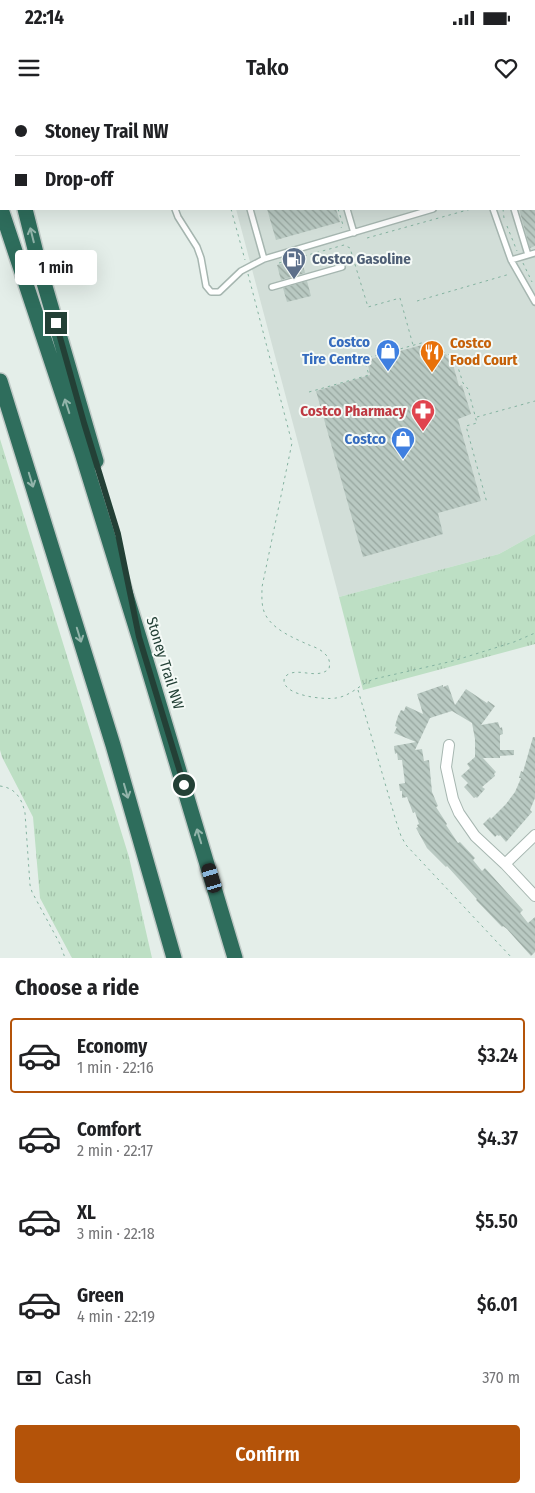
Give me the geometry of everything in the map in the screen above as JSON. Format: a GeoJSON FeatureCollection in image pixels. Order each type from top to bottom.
{"type":"FeatureCollection","features":[{"type":"Feature","properties":{"kind":"highway","name":"Stoney Trail NW"},"geometry":{"type":"LineString","coordinates":[[1,210],[82,452],[235,958]]}},
{"type":"Feature","properties":{"kind":"highway"},"geometry":{"type":"LineString","coordinates":[[26,210],[40,269],[81,414],[118,534],[139,637]]}},
{"type":"Feature","properties":{"kind":"highway"},"geometry":{"type":"LineString","coordinates":[[0,381],[113,745],[174,958]]}},
{"type":"Feature","properties":{"kind":"highway"},"geometry":{"type":"LineString","coordinates":[[0,404],[4,417],[17,434]]}},
{"type":"Feature","properties":{"kind":"highway"},"geometry":{"type":"LineString","coordinates":[[156,895],[154,916],[164,958]]}},
{"type":"Feature","properties":{"kind":"highway"},"geometry":{"type":"LineString","coordinates":[[228,933],[239,958]]}},
{"type":"Feature","properties":{"kind":"street"},"geometry":{"type":"LineString","coordinates":[[448,744],[446,767],[453,799],[459,813],[475,836],[535,896]]}},
{"type":"Feature","properties":{"kind":"street"},"geometry":{"type":"LineString","coordinates":[[505,864],[535,835]]}},
{"type":"Feature","properties":{"kind":"lane"},"geometry":{"type":"LineString","coordinates":[[176,210],[197,247],[206,286],[211,292],[219,292],[241,271],[264,259],[430,210]]}},
{"type":"Feature","properties":{"kind":"lane"},"geometry":{"type":"LineString","coordinates":[[250,210],[264,259]]}},
{"type":"Feature","properties":{"kind":"lane"},"geometry":{"type":"LineString","coordinates":[[347,210],[354,233]]}},
{"type":"Feature","properties":{"kind":"lane"},"geometry":{"type":"LineString","coordinates":[[493,210],[511,260],[535,302]]}},
{"type":"Feature","properties":{"kind":"lane"},"geometry":{"type":"LineString","coordinates":[[514,210],[528,255]]}},
{"type":"Feature","properties":{"kind":"lane"},"geometry":{"type":"LineString","coordinates":[[511,260],[535,253]]}},
{"type":"Feature","properties":{"kind":"lane"},"geometry":{"type":"LineString","coordinates":[[272,287],[342,267]]}},
{"type":"Feature","properties":{"kind":"path"},"geometry":{"type":"LineString","coordinates":[[231,210],[292,443],[262,587],[263,609],[275,626],[319,650],[330,661],[328,669],[321,674],[293,673],[286,675],[284,678],[286,687],[314,698],[339,698],[357,689],[365,682],[374,679],[453,661],[514,642],[535,633]]}},
{"type":"Feature","properties":{"kind":"path"},"geometry":{"type":"LineString","coordinates":[[338,210],[343,225],[340,231]]}},
{"type":"Feature","properties":{"kind":"path"},"geometry":{"type":"LineString","coordinates":[[367,238],[467,210]]}},
{"type":"Feature","properties":{"kind":"path"},"geometry":{"type":"LineString","coordinates":[[503,210],[504,219],[535,287]]}},
{"type":"Feature","properties":{"kind":"path"},"geometry":{"type":"LineString","coordinates":[[417,301],[513,273]]}},
{"type":"Feature","properties":{"kind":"path"},"geometry":{"type":"LineString","coordinates":[[368,307],[400,298],[413,345]]}},
{"type":"Feature","properties":{"kind":"path"},"geometry":{"type":"LineString","coordinates":[[309,392],[369,375],[364,359],[425,342],[455,358],[463,383],[468,389],[476,418],[477,423],[466,426],[488,503]]}},
{"type":"Feature","properties":{"kind":"path"},"geometry":{"type":"LineString","coordinates":[[476,418],[535,401]]}},
{"type":"Feature","properties":{"kind":"path"},"geometry":{"type":"LineString","coordinates":[[357,689],[396,821],[406,845],[512,958]]}},
{"type":"Feature","properties":{"kind":"path"},"geometry":{"type":"LineString","coordinates":[[0,786],[13,790],[23,805],[30,885],[60,944],[65,958]]}},
{"type":"Feature","properties":{"kind":"shaded area"},"geometry":{"type":"Polygon","coordinates":[[[236,210],[535,210],[535,534],[499,554],[339,597],[236,210]]]}},
{"type":"Feature","properties":{"kind":"green space"},"geometry":{"type":"Polygon","coordinates":[[[0,439],[129,857],[152,958],[72,958],[40,898],[33,817],[0,750],[0,439]]]}},
{"type":"Feature","properties":{"kind":"green space"},"geometry":{"type":"Polygon","coordinates":[[[535,534],[535,644],[363,690],[339,597],[499,554],[535,534]]]}},
{"type":"Feature","properties":{"kind":"building"},"geometry":{"type":"Polygon","coordinates":[[[267,210],[336,210],[340,222],[276,240],[267,210]]]}},
{"type":"Feature","properties":{"kind":"building"},"geometry":{"type":"Polygon","coordinates":[[[519,210],[535,210],[535,246],[530,248],[519,210]]]}},
{"type":"Feature","properties":{"kind":"building"},"geometry":{"type":"Polygon","coordinates":[[[301,258],[305,273],[281,280],[277,265],[301,258]]]}},
{"type":"Feature","properties":{"kind":"building"},"geometry":{"type":"Polygon","coordinates":[[[307,281],[311,296],[287,302],[283,288],[307,281]]]}},
{"type":"Feature","properties":{"kind":"building","name":"Costco"},"geometry":{"type":"Polygon","coordinates":[[[422,345],[423,348],[427,347],[434,351],[436,349],[447,355],[446,357],[452,361],[459,386],[462,385],[471,414],[458,419],[481,501],[438,513],[443,534],[363,557],[316,391],[370,375],[367,360],[422,345]]]}},
{"type":"Feature","properties":{"kind":"building"},"geometry":{"type":"Polygon","coordinates":[[[443,685],[443,687],[448,685],[455,705],[466,689],[495,706],[481,725],[498,722],[500,728],[502,727],[503,734],[500,735],[500,750],[514,750],[514,755],[500,756],[500,758],[483,758],[496,772],[495,776],[482,787],[485,789],[477,798],[474,798],[464,787],[468,783],[461,776],[470,768],[467,764],[475,757],[475,739],[472,723],[452,711],[430,718],[415,750],[422,749],[424,761],[429,760],[432,792],[438,806],[436,807],[458,843],[460,842],[475,858],[473,860],[482,871],[485,868],[523,910],[520,913],[528,923],[535,917],[535,952],[531,956],[507,929],[502,927],[476,900],[447,866],[427,848],[416,828],[419,824],[415,812],[413,813],[407,797],[402,798],[399,784],[405,783],[402,760],[398,760],[394,746],[416,742],[394,733],[397,727],[395,726],[398,716],[401,710],[404,711],[406,706],[423,714],[417,694],[443,685]]]}},
{"type":"Feature","properties":{"kind":"building"},"geometry":{"type":"Polygon","coordinates":[[[533,737],[535,737],[535,798],[530,810],[532,812],[506,842],[500,835],[495,837],[483,824],[506,804],[515,792],[533,737]]]}},
{"type":"Feature","properties":{"kind":"place","name":"Costco Gasoline"},"geometry":{"type":"Point","coordinates":[294,280]}},
{"type":"Feature","properties":{"kind":"place","name":"Costco Tire Centre"},"geometry":{"type":"Point","coordinates":[388,372]}},
{"type":"Feature","properties":{"kind":"place","name":"Costco Food Court"},"geometry":{"type":"Point","coordinates":[432,373]}},
{"type":"Feature","properties":{"kind":"place","name":"Costco Pharmacy"},"geometry":{"type":"Point","coordinates":[423,432]}},
{"type":"Feature","properties":{"kind":"place","name":"Costco"},"geometry":{"type":"Point","coordinates":[403,460]}},
{"type":"Feature","properties":{"kind":"route"},"geometry":{"type":"LineString","coordinates":[[56,323],[118,534],[139,637],[184,785]]}}]}
